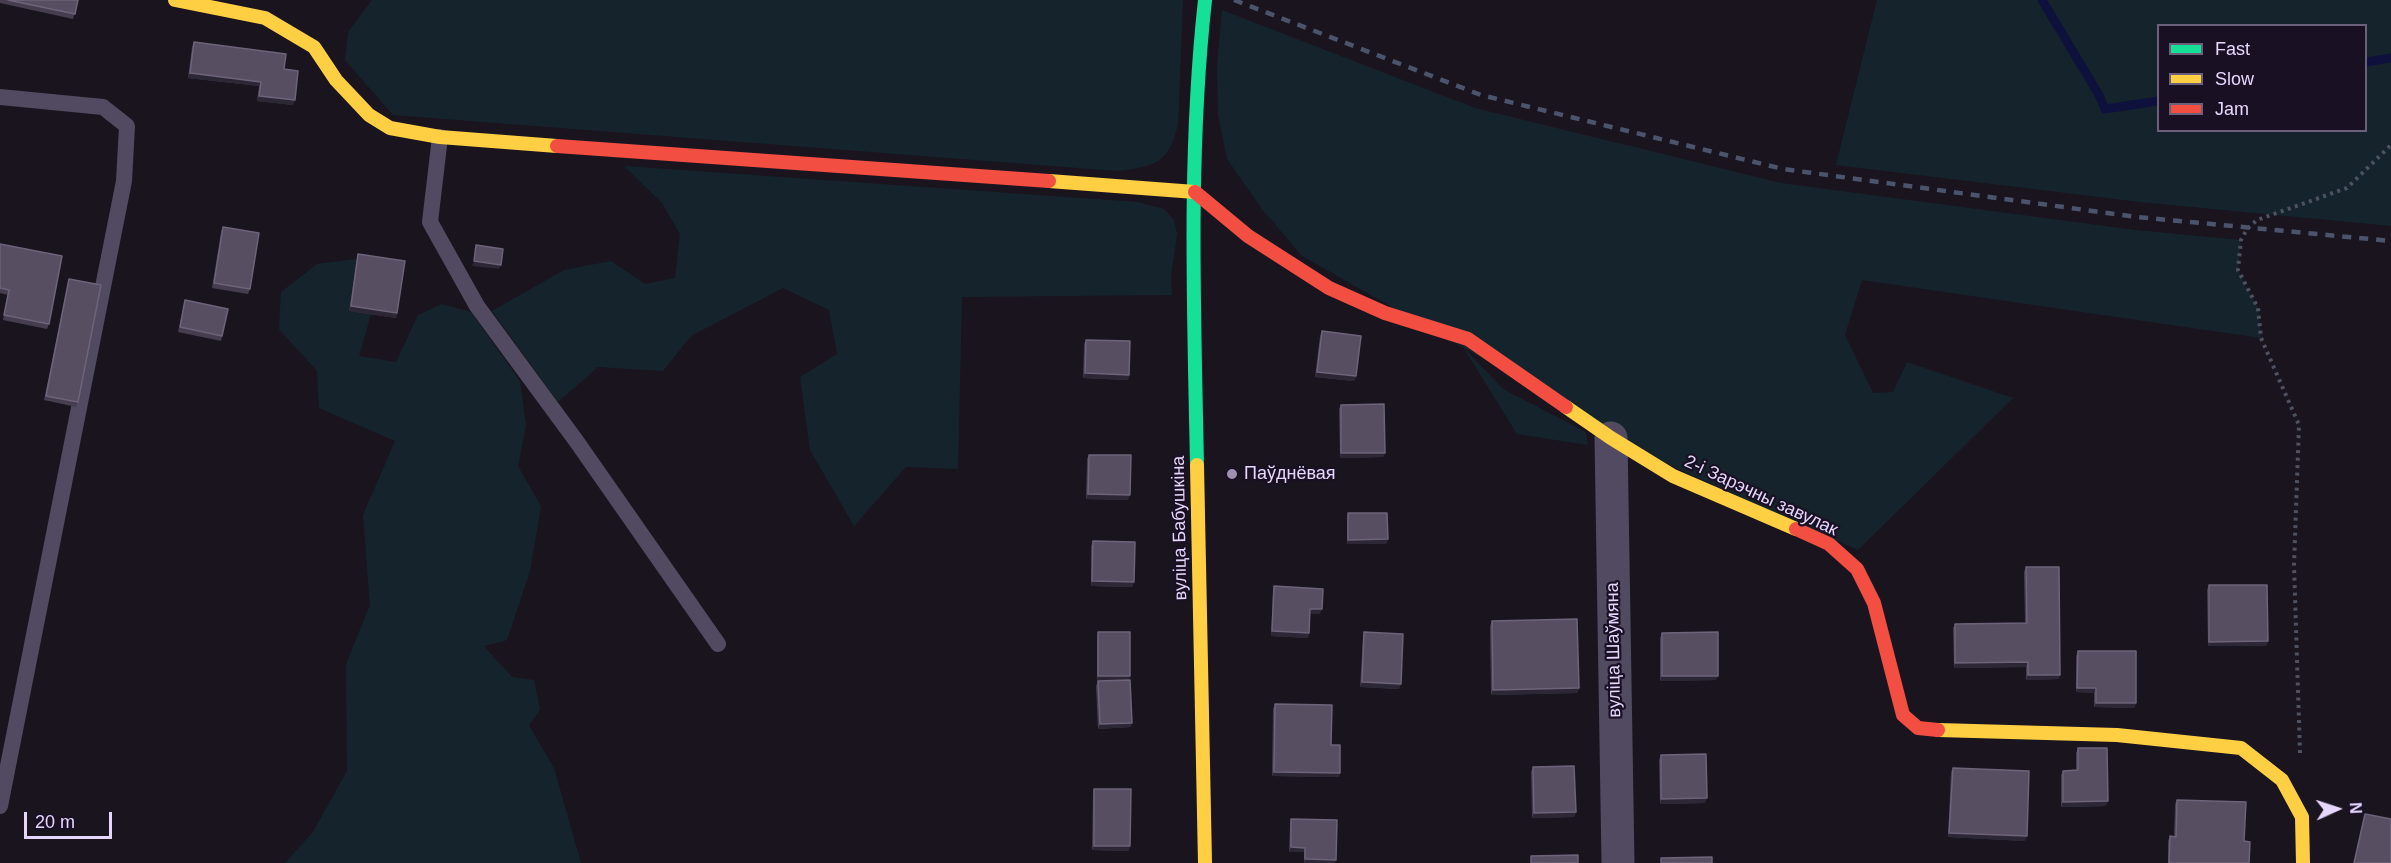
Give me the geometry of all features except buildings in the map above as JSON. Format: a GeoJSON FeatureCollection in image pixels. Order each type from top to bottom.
{"type":"FeatureCollection","features":[{"type":"Feature","properties":{"kind":"street"},"geometry":{"type":"LineString","coordinates":[[175,0],[265,18],[314,47],[336,80],[369,115],[390,128],[440,137],[1195,192]]}},
{"type":"Feature","properties":{"kind":"street","name":"вуліца Бабушкіна"},"geometry":{"type":"LineString","coordinates":[[1205,0],[1197,57],[1195,192],[1196,437],[1205,863]]}},
{"type":"Feature","properties":{"kind":"street","name":"2-і Зарэчны завулак"},"geometry":{"type":"LineString","coordinates":[[1195,192],[1248,236],[1329,288],[1385,313],[1468,339],[1611,438],[1672,476],[1829,544],[1857,569],[1874,603],[1903,715],[1918,728],[1947,731],[2117,735],[2241,748],[2282,780],[2302,817],[2303,863]]}},
{"type":"Feature","properties":{"kind":"street","name":"вуліца Шаўмяна"},"geometry":{"type":"LineString","coordinates":[[1611,438],[1618,863]]}},
{"type":"Feature","properties":{"kind":"lane"},"geometry":{"type":"LineString","coordinates":[[0,97],[103,107],[128,126],[124,181],[0,806]]}},
{"type":"Feature","properties":{"kind":"lane"},"geometry":{"type":"LineString","coordinates":[[440,137],[430,222],[477,306],[577,442],[718,644]]}},
{"type":"Feature","properties":{"kind":"path"},"geometry":{"type":"LineString","coordinates":[[2301,760],[2294,566],[2300,425],[2261,338],[2258,308],[2238,270],[2241,240],[2247,228],[2257,220],[2347,188],[2391,145]]}},
{"type":"Feature","properties":{"kind":"shaded area"},"geometry":{"type":"Polygon","coordinates":[[[372,0],[1183,0],[1178,124],[1170,148],[1158,161],[1141,167],[1117,171],[393,115],[345,60],[348,32],[372,0]]]}},
{"type":"Feature","properties":{"kind":"shaded area"},"geometry":{"type":"Polygon","coordinates":[[[1877,0],[2391,0],[2391,226],[2140,202],[1836,165],[1877,0]]]}},
{"type":"Feature","properties":{"kind":"shaded area"},"geometry":{"type":"Polygon","coordinates":[[[1222,10],[1475,108],[1781,183],[2135,230],[2241,240],[2238,270],[2258,308],[2261,338],[1862,280],[1845,335],[1873,393],[1893,392],[1907,362],[2013,398],[1858,550],[1676,468],[1302,256],[1262,209],[1227,159],[1218,115],[1217,66],[1222,10]]]}},
{"type":"Feature","properties":{"kind":"shaded area"},"geometry":{"type":"Polygon","coordinates":[[[624,166],[1138,202],[1164,209],[1174,220],[1177,234],[1171,277],[1172,295],[962,297],[958,469],[906,467],[854,526],[810,450],[800,377],[837,354],[829,310],[783,288],[691,336],[663,371],[598,367],[558,402],[492,311],[564,270],[611,261],[645,284],[675,278],[680,234],[662,203],[624,166]]]}},
{"type":"Feature","properties":{"kind":"shaded area"},"geometry":{"type":"Polygon","coordinates":[[[357,259],[349,311],[371,314],[359,356],[396,362],[418,315],[442,304],[471,312],[520,381],[526,426],[518,466],[541,506],[530,571],[507,640],[484,646],[512,677],[534,680],[540,710],[529,725],[554,768],[581,863],[285,863],[313,832],[347,771],[346,664],[370,605],[363,515],[395,441],[319,408],[317,371],[279,329],[281,292],[317,264],[357,259]]]}},
{"type":"Feature","properties":{"kind":"shaded area"},"geometry":{"type":"Polygon","coordinates":[[[1463,347],[1503,389],[1586,432],[1588,445],[1517,434],[1463,347]]]}},
{"type":"Feature","properties":{"kind":"waterway"},"geometry":{"type":"LineString","coordinates":[[2042,0],[2099,95],[2105,109],[2157,101]]}},
{"type":"Feature","properties":{"kind":"waterway"},"geometry":{"type":"LineString","coordinates":[[2367,62],[2391,58]]}},
{"type":"Feature","properties":{"kind":"railway"},"geometry":{"type":"LineString","coordinates":[[1234,0],[1481,95],[1783,169],[2137,217],[2391,241]]}},
{"type":"Feature","properties":{"kind":"traffic: fast"},"geometry":{"type":"LineString","coordinates":[[1197,465],[1194,174],[1205,0]]}},
{"type":"Feature","properties":{"kind":"traffic: slow"},"geometry":{"type":"LineString","coordinates":[[175,0],[265,18],[314,47],[336,80],[369,115],[390,128],[440,137],[557,146]]}},
{"type":"Feature","properties":{"kind":"traffic: slow"},"geometry":{"type":"LineString","coordinates":[[1049,181],[1195,192]]}},
{"type":"Feature","properties":{"kind":"traffic: slow"},"geometry":{"type":"LineString","coordinates":[[1566,407],[1673,476],[1796,529]]}},
{"type":"Feature","properties":{"kind":"traffic: slow"},"geometry":{"type":"LineString","coordinates":[[1197,465],[1205,863]]}},
{"type":"Feature","properties":{"kind":"traffic: slow"},"geometry":{"type":"LineString","coordinates":[[1938,730],[2117,735],[2241,748],[2282,780],[2302,817],[2303,863]]}},
{"type":"Feature","properties":{"kind":"traffic: jam"},"geometry":{"type":"LineString","coordinates":[[557,146],[1049,181]]}},
{"type":"Feature","properties":{"kind":"traffic: jam"},"geometry":{"type":"LineString","coordinates":[[1195,192],[1248,236],[1329,288],[1385,313],[1468,339],[1566,407]]}},
{"type":"Feature","properties":{"kind":"traffic: jam"},"geometry":{"type":"LineString","coordinates":[[1796,529],[1829,544],[1857,569],[1874,603],[1903,715],[1918,728],[1938,730]]}},
{"type":"Feature","properties":{"kind":"place","name":"Паўднёвая"},"geometry":{"type":"Point","coordinates":[1232,474]}}]}
